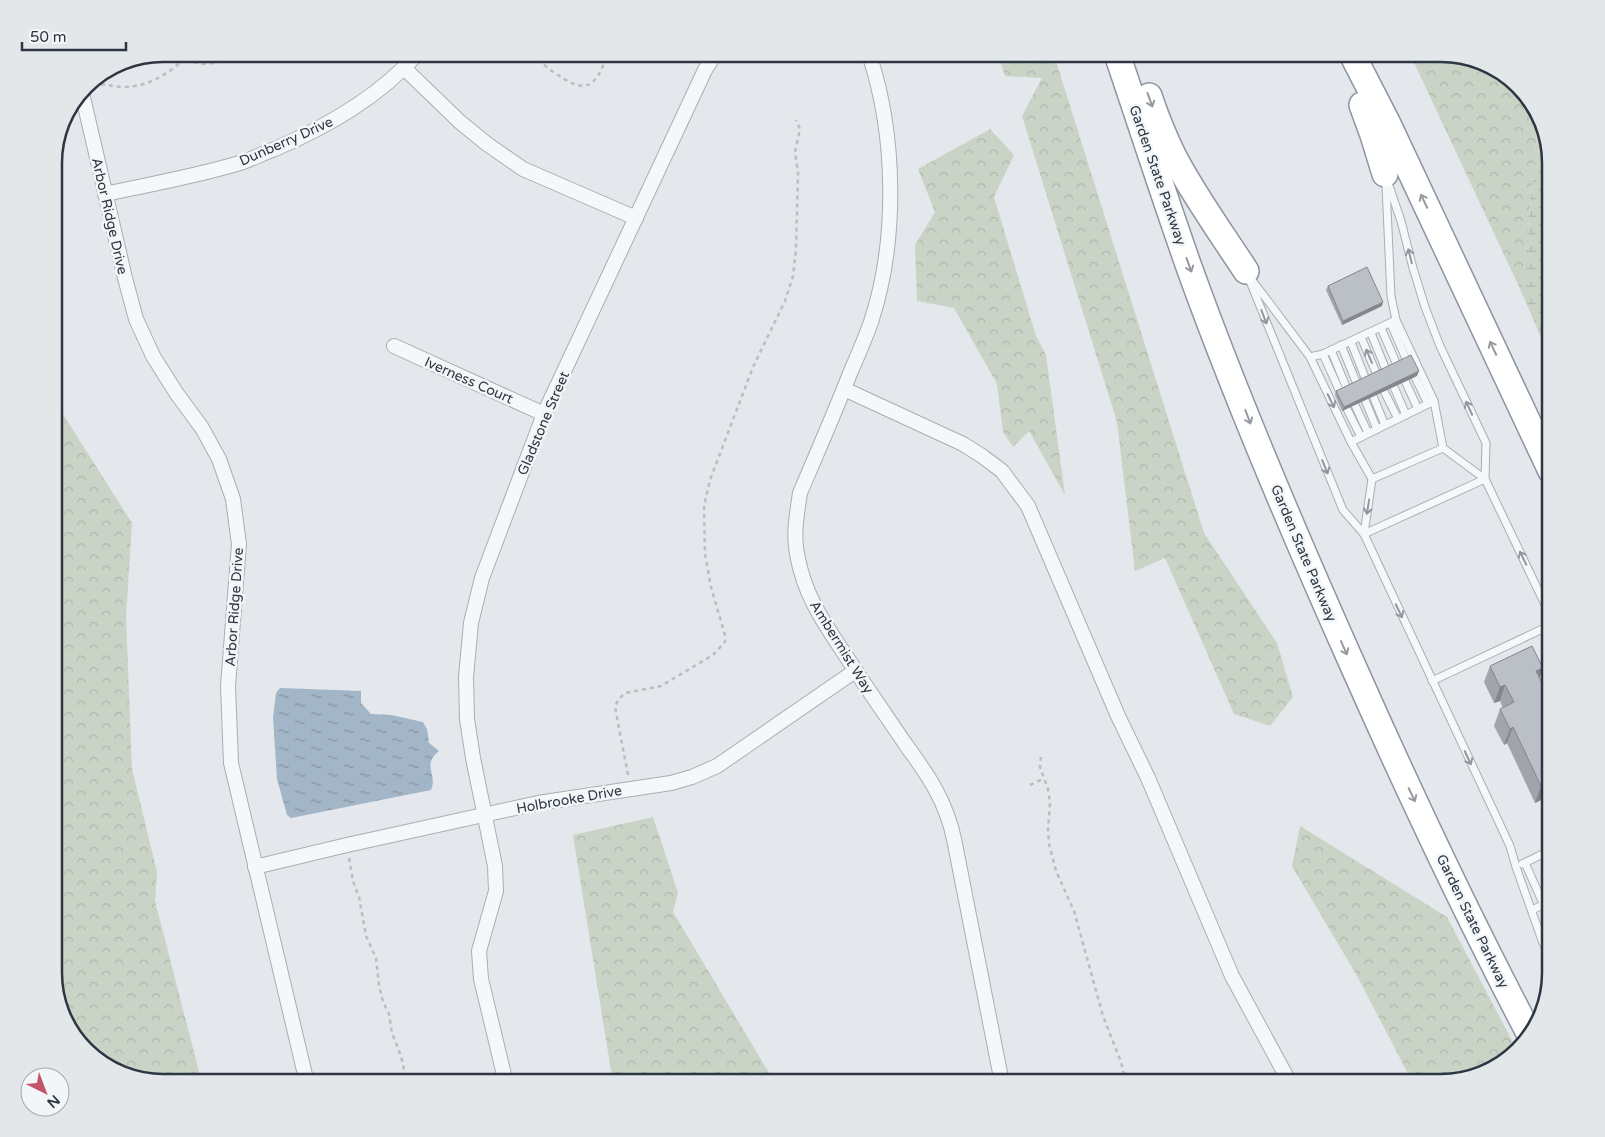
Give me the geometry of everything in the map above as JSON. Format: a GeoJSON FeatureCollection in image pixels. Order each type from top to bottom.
{"type":"FeatureCollection","features":[{"type":"Feature","properties":{"kind":"highway","name":"Garden State Parkway"},"geometry":{"type":"LineString","coordinates":[[1120,62],[1193,276],[1314,581],[1397,765],[1471,919],[1526,1028]]}},
{"type":"Feature","properties":{"kind":"highway"},"geometry":{"type":"LineString","coordinates":[[1137,62],[1160,128],[1174,157],[1193,191],[1246,271]]}},
{"type":"Feature","properties":{"kind":"highway"},"geometry":{"type":"LineString","coordinates":[[1352,62],[1361,103],[1374,135],[1385,174]]}},
{"type":"Feature","properties":{"kind":"highway"},"geometry":{"type":"LineString","coordinates":[[1354,62],[1388,124],[1542,452]]}},
{"type":"Feature","properties":{"kind":"street","name":"Dunberry Drive"},"geometry":{"type":"LineString","coordinates":[[105,194],[244,162],[336,118],[373,94],[410,62]]}},
{"type":"Feature","properties":{"kind":"street","name":"Gladstone Street"},"geometry":{"type":"LineString","coordinates":[[485,815],[467,719],[466,677],[471,622],[482,578],[544,414],[710,62]]}},
{"type":"Feature","properties":{"kind":"street","name":"Ambermist Way"},"geometry":{"type":"LineString","coordinates":[[871,62],[880,92],[887,132],[890,180],[888,234],[882,274],[871,322],[800,493],[796,517],[796,552],[804,583],[815,609],[855,671],[928,776],[949,816],[1000,1074]]}},
{"type":"Feature","properties":{"kind":"street"},"geometry":{"type":"LineString","coordinates":[[404,68],[460,122],[523,169],[636,218]]}},
{"type":"Feature","properties":{"kind":"street","name":"Arbor Ridge Drive"},"geometry":{"type":"LineString","coordinates":[[88,97],[105,194],[136,319],[153,356],[177,394],[202,428],[219,459],[233,499],[239,544],[228,686],[231,763],[305,1074]]}},
{"type":"Feature","properties":{"kind":"street","name":"Iverness Court"},"geometry":{"type":"LineString","coordinates":[[394,346],[544,414]]}},
{"type":"Feature","properties":{"kind":"street"},"geometry":{"type":"LineString","coordinates":[[844,389],[963,444],[982,456],[1002,471],[1028,506],[1118,716],[1148,778],[1232,976],[1285,1074]]}},
{"type":"Feature","properties":{"kind":"street","name":"Holbrooke Drive"},"geometry":{"type":"LineString","coordinates":[[255,867],[347,844],[538,802],[671,783],[692,777],[717,766],[855,671]]}},
{"type":"Feature","properties":{"kind":"street"},"geometry":{"type":"LineString","coordinates":[[485,815],[496,866],[496,891],[479,951],[479,960],[481,979],[504,1074]]}},
{"type":"Feature","properties":{"kind":"lane"},"geometry":{"type":"LineString","coordinates":[[1385,174],[1389,215],[1391,296],[1394,322],[1407,360]]}},
{"type":"Feature","properties":{"kind":"lane"},"geometry":{"type":"LineString","coordinates":[[1385,174],[1401,221],[1425,307],[1440,346],[1486,444],[1485,479],[1542,598]]}},
{"type":"Feature","properties":{"kind":"lane"},"geometry":{"type":"LineString","coordinates":[[1246,271],[1310,357],[1351,442],[1372,479],[1364,534]]}},
{"type":"Feature","properties":{"kind":"lane"},"geometry":{"type":"LineString","coordinates":[[1246,271],[1342,510],[1364,534],[1510,846],[1542,940]]}},
{"type":"Feature","properties":{"kind":"lane"},"geometry":{"type":"LineString","coordinates":[[1310,357],[1323,354],[1394,322]]}},
{"type":"Feature","properties":{"kind":"lane"},"geometry":{"type":"LineString","coordinates":[[1394,322],[1431,403],[1442,448],[1485,479]]}},
{"type":"Feature","properties":{"kind":"lane"},"geometry":{"type":"LineString","coordinates":[[1382,328],[1397,365]]}},
{"type":"Feature","properties":{"kind":"lane"},"geometry":{"type":"LineString","coordinates":[[1371,333],[1386,370]]}},
{"type":"Feature","properties":{"kind":"lane"},"geometry":{"type":"LineString","coordinates":[[1361,337],[1377,375]]}},
{"type":"Feature","properties":{"kind":"lane"},"geometry":{"type":"LineString","coordinates":[[1350,342],[1366,380]]}},
{"type":"Feature","properties":{"kind":"lane"},"geometry":{"type":"LineString","coordinates":[[1341,346],[1357,384]]}},
{"type":"Feature","properties":{"kind":"lane"},"geometry":{"type":"LineString","coordinates":[[1323,354],[1344,390],[1331,350]]}},
{"type":"Feature","properties":{"kind":"lane"},"geometry":{"type":"LineString","coordinates":[[1415,377],[1431,403]]}},
{"type":"Feature","properties":{"kind":"lane"},"geometry":{"type":"LineString","coordinates":[[1405,381],[1418,409]]}},
{"type":"Feature","properties":{"kind":"lane"},"geometry":{"type":"LineString","coordinates":[[1394,387],[1406,415]]}},
{"type":"Feature","properties":{"kind":"lane"},"geometry":{"type":"LineString","coordinates":[[1384,391],[1398,419]]}},
{"type":"Feature","properties":{"kind":"lane"},"geometry":{"type":"LineString","coordinates":[[1373,396],[1386,425]]}},
{"type":"Feature","properties":{"kind":"lane"},"geometry":{"type":"LineString","coordinates":[[1365,400],[1377,429]]}},
{"type":"Feature","properties":{"kind":"lane"},"geometry":{"type":"LineString","coordinates":[[1351,442],[1431,403]]}},
{"type":"Feature","properties":{"kind":"lane"},"geometry":{"type":"LineString","coordinates":[[1360,437],[1351,407],[1368,433]]}},
{"type":"Feature","properties":{"kind":"lane"},"geometry":{"type":"LineString","coordinates":[[1372,479],[1442,448]]}},
{"type":"Feature","properties":{"kind":"lane"},"geometry":{"type":"LineString","coordinates":[[1364,534],[1485,479]]}},
{"type":"Feature","properties":{"kind":"lane"},"geometry":{"type":"LineString","coordinates":[[1432,681],[1542,629]]}},
{"type":"Feature","properties":{"kind":"lane"},"geometry":{"type":"LineString","coordinates":[[1516,867],[1542,854]]}},
{"type":"Feature","properties":{"kind":"lane"},"geometry":{"type":"LineString","coordinates":[[1525,863],[1542,901]]}},
{"type":"Feature","properties":{"kind":"lane"},"geometry":{"type":"LineString","coordinates":[[1532,910],[1542,906]]}},
{"type":"Feature","properties":{"kind":"path"},"geometry":{"type":"LineString","coordinates":[[102,84],[124,87],[138,86],[160,77],[180,62]]}},
{"type":"Feature","properties":{"kind":"path"},"geometry":{"type":"LineString","coordinates":[[195,62],[212,64],[222,62]]}},
{"type":"Feature","properties":{"kind":"path"},"geometry":{"type":"LineString","coordinates":[[539,62],[557,75],[583,87],[590,86],[604,62]]}},
{"type":"Feature","properties":{"kind":"path"},"geometry":{"type":"LineString","coordinates":[[630,789],[615,707],[618,700],[626,693],[661,686],[713,655],[725,642],[726,635],[711,588],[705,554],[704,506],[710,480],[753,367],[785,301],[793,276],[796,250],[798,173],[794,152],[800,129],[796,120]]}},
{"type":"Feature","properties":{"kind":"path"},"geometry":{"type":"LineString","coordinates":[[1041,757],[1040,767],[1048,789],[1050,803],[1048,830],[1056,872],[1074,911],[1103,1016],[1124,1074]]}},
{"type":"Feature","properties":{"kind":"path"},"geometry":{"type":"LineString","coordinates":[[1030,785],[1043,779]]}},
{"type":"Feature","properties":{"kind":"path"},"geometry":{"type":"LineString","coordinates":[[347,844],[353,881],[359,897],[366,936],[376,958],[383,1002],[389,1014],[392,1033],[401,1056],[405,1074]]}},
{"type":"Feature","properties":{"kind":"green space"},"geometry":{"type":"Polygon","coordinates":[[[1001,62],[1056,62],[1204,533],[1277,643],[1293,697],[1270,726],[1234,714],[1165,558],[1135,571],[1117,422],[1022,116],[1042,78],[1005,76],[1001,62]]]}},
{"type":"Feature","properties":{"kind":"green space"},"geometry":{"type":"Polygon","coordinates":[[[1414,62],[1461,64],[1486,73],[1498,80],[1517,97],[1532,119],[1537,132],[1522,293],[1414,62]]]}},
{"type":"Feature","properties":{"kind":"green space"},"geometry":{"type":"Polygon","coordinates":[[[990,129],[1014,155],[994,197],[1036,336],[1046,355],[1065,495],[1029,431],[1013,447],[1003,432],[997,384],[954,308],[917,301],[915,245],[935,212],[918,169],[990,129]]]}},
{"type":"Feature","properties":{"kind":"green space"},"geometry":{"type":"Polygon","coordinates":[[[1537,132],[1542,157],[1542,340],[1522,293],[1537,132]]]}},
{"type":"Feature","properties":{"kind":"green space"},"geometry":{"type":"Polygon","coordinates":[[[63,414],[132,523],[126,616],[132,769],[157,872],[155,901],[200,1074],[150,1074],[131,1069],[107,1057],[83,1035],[73,1018],[64,993],[63,414]]]}},
{"type":"Feature","properties":{"kind":"green space"},"geometry":{"type":"Polygon","coordinates":[[[653,817],[678,893],[673,912],[770,1074],[612,1074],[573,835],[653,817]]]}},
{"type":"Feature","properties":{"kind":"green space"},"geometry":{"type":"Polygon","coordinates":[[[1300,826],[1447,917],[1514,1043],[1498,1057],[1474,1069],[1455,1074],[1408,1074],[1357,976],[1292,866],[1300,826]]]}},
{"type":"Feature","properties":{"kind":"water"},"geometry":{"type":"Polygon","coordinates":[[[280,688],[361,691],[361,703],[371,714],[391,715],[423,722],[427,729],[429,743],[439,751],[434,756],[430,765],[433,779],[431,790],[291,818],[287,815],[277,779],[273,718],[276,693],[280,688]]]}},
{"type":"Feature","properties":{"kind":"building"},"geometry":{"type":"Polygon","coordinates":[[[1367,267],[1383,302],[1343,321],[1328,286],[1367,267]]]}},
{"type":"Feature","properties":{"kind":"building"},"geometry":{"type":"Polygon","coordinates":[[[1411,355],[1419,371],[1344,407],[1336,391],[1411,355]]]}},
{"type":"Feature","properties":{"kind":"building"},"geometry":{"type":"Polygon","coordinates":[[[1532,646],[1542,666],[1542,668],[1536,671],[1542,683],[1542,786],[1513,727],[1510,729],[1500,709],[1514,702],[1505,685],[1500,687],[1490,666],[1532,646]]]}}]}
